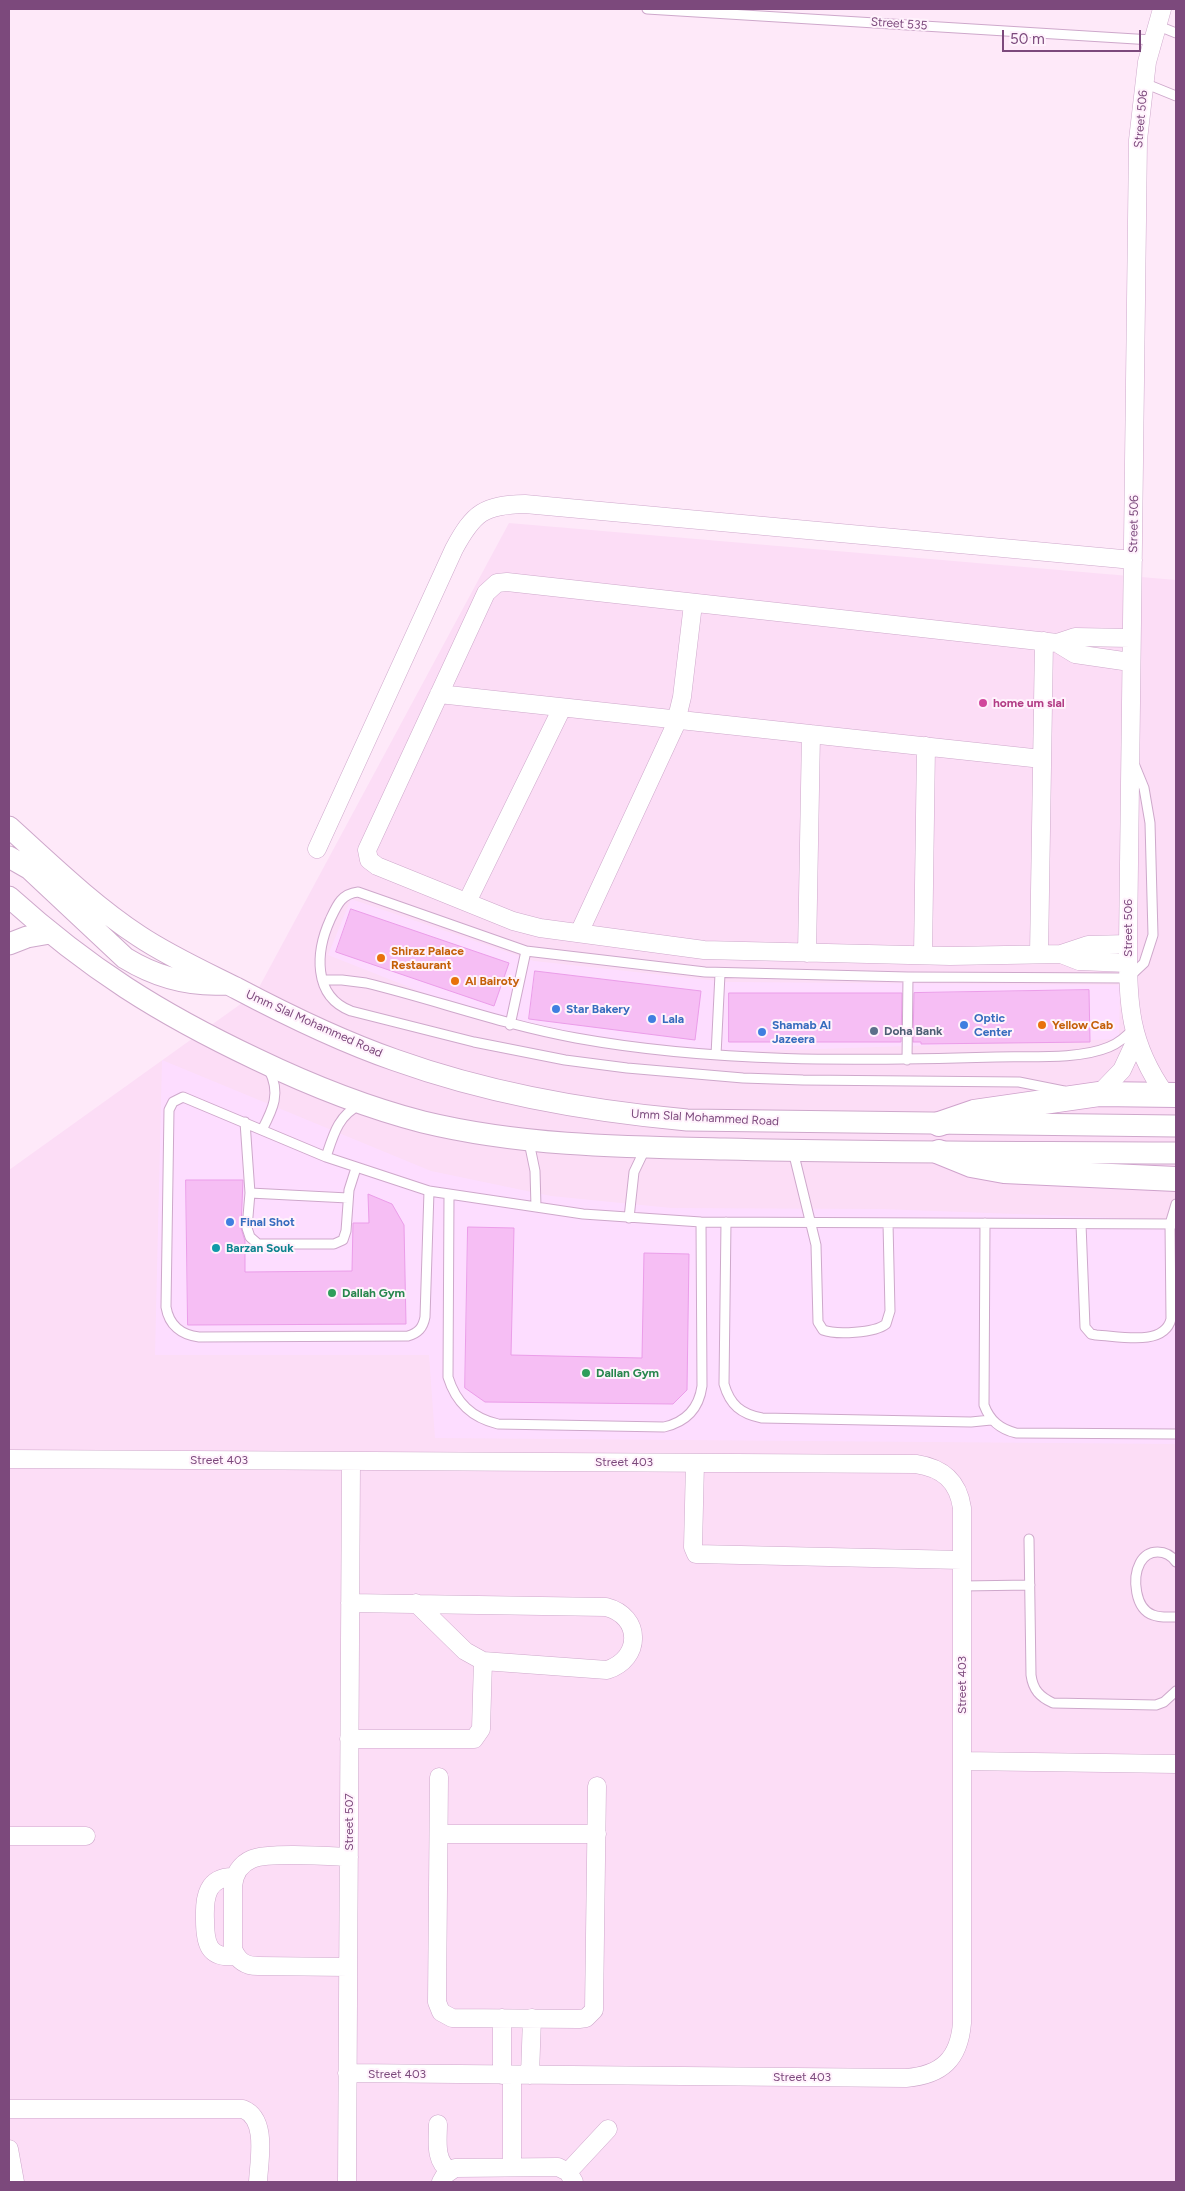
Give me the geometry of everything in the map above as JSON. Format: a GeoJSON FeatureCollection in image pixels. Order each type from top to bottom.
{"type":"FeatureCollection","features":[{"type":"Feature","properties":{"kind":"main road"},"geometry":{"type":"LineString","coordinates":[[939,1124],[974,1112],[1090,1096],[1171,1095]]}},
{"type":"Feature","properties":{"kind":"main road"},"geometry":{"type":"LineString","coordinates":[[939,1152],[971,1165],[1004,1171],[1176,1179]]}},
{"type":"Feature","properties":{"kind":"street","name":"Street 506"},"geometry":{"type":"LineString","coordinates":[[1156,24],[1144,83],[1137,173],[1133,560],[1130,638],[1128,970],[1135,1034],[1151,1074],[1171,1095]]}},
{"type":"Feature","properties":{"kind":"street"},"geometry":{"type":"LineString","coordinates":[[317,849],[466,526],[482,512],[500,505],[526,504],[1133,560]]}},
{"type":"Feature","properties":{"kind":"street"},"geometry":{"type":"LineString","coordinates":[[1128,944],[1088,945],[1061,954],[923,955],[704,950],[579,934],[513,921],[377,866],[369,860],[367,855],[368,845],[486,593],[497,583],[507,582],[1051,642],[1075,636],[1130,638]]}},
{"type":"Feature","properties":{"kind":"street"},"geometry":{"type":"LineString","coordinates":[[579,934],[678,719],[693,604]]}},
{"type":"Feature","properties":{"kind":"street"},"geometry":{"type":"LineString","coordinates":[[1051,642],[1075,654],[1130,662]]}},
{"type":"Feature","properties":{"kind":"street"},"geometry":{"type":"LineString","coordinates":[[1039,954],[1042,759],[1051,642]]}},
{"type":"Feature","properties":{"kind":"street"},"geometry":{"type":"LineString","coordinates":[[439,694],[1042,759]]}},
{"type":"Feature","properties":{"kind":"street"},"geometry":{"type":"LineString","coordinates":[[467,902],[562,708]]}},
{"type":"Feature","properties":{"kind":"street"},"geometry":{"type":"LineString","coordinates":[[807,953],[811,734]]}},
{"type":"Feature","properties":{"kind":"street"},"geometry":{"type":"LineString","coordinates":[[923,955],[926,746]]}},
{"type":"Feature","properties":{"kind":"street","name":"Umm Slal Mohammed Road"},"geometry":{"type":"LineString","coordinates":[[9,827],[87,899],[141,938],[337,1038],[393,1060],[459,1081],[567,1106],[627,1115],[687,1120],[1176,1126]]}},
{"type":"Feature","properties":{"kind":"street"},"geometry":{"type":"LineString","coordinates":[[9,857],[30,869],[125,958],[140,967],[174,980],[210,985],[228,984]]}},
{"type":"Feature","properties":{"kind":"street"},"geometry":{"type":"LineString","coordinates":[[9,897],[50,934],[92,966],[144,1001],[199,1032],[313,1086],[362,1104],[424,1122],[529,1142],[646,1147],[793,1151],[1176,1153]]}},
{"type":"Feature","properties":{"kind":"street"},"geometry":{"type":"LineString","coordinates":[[9,944],[27,937],[50,934]]}},
{"type":"Feature","properties":{"kind":"street"},"geometry":{"type":"LineString","coordinates":[[1061,954],[1079,961],[1128,970]]}},
{"type":"Feature","properties":{"kind":"street"},"geometry":{"type":"LineString","coordinates":[[1090,1096],[1122,1070],[1135,1034]]}},
{"type":"Feature","properties":{"kind":"street","name":"Street 403"},"geometry":{"type":"LineString","coordinates":[[9,1459],[907,1464],[930,1466],[948,1477],[960,1494],[962,1508],[962,2023],[960,2039],[953,2056],[940,2068],[924,2076],[906,2078],[347,2073]]}},
{"type":"Feature","properties":{"kind":"street","name":"Street 507"},"geometry":{"type":"LineString","coordinates":[[347,2182],[351,1461]]}},
{"type":"Feature","properties":{"kind":"street"},"geometry":{"type":"LineString","coordinates":[[695,1463],[693,1548],[696,1554],[962,1560]]}},
{"type":"Feature","properties":{"kind":"street"},"geometry":{"type":"LineString","coordinates":[[350,1603],[416,1603],[606,1607],[626,1617],[634,1638],[630,1652],[620,1664],[607,1670],[483,1661],[465,1651],[416,1603]]}},
{"type":"Feature","properties":{"kind":"street"},"geometry":{"type":"LineString","coordinates":[[349,1739],[474,1739],[481,1729],[483,1661]]}},
{"type":"Feature","properties":{"kind":"street"},"geometry":{"type":"LineString","coordinates":[[962,1761],[1176,1764]]}},
{"type":"Feature","properties":{"kind":"street"},"geometry":{"type":"LineString","coordinates":[[439,1777],[438,2008],[446,2016],[452,2018],[579,2019],[586,2018],[594,2010],[597,1786]]}},
{"type":"Feature","properties":{"kind":"street"},"geometry":{"type":"LineString","coordinates":[[439,1834],[597,1834]]}},
{"type":"Feature","properties":{"kind":"street"},"geometry":{"type":"LineString","coordinates":[[9,1836],[86,1836]]}},
{"type":"Feature","properties":{"kind":"street"},"geometry":{"type":"LineString","coordinates":[[236,1956],[232,1943],[235,1877],[247,1862],[259,1857],[349,1857]]}},
{"type":"Feature","properties":{"kind":"street"},"geometry":{"type":"LineString","coordinates":[[235,1877],[220,1879],[208,1889],[204,1904],[205,1936],[212,1951],[219,1955],[236,1956],[251,1966],[348,1967]]}},
{"type":"Feature","properties":{"kind":"street"},"geometry":{"type":"LineString","coordinates":[[502,2018],[515,2075],[512,2167]]}},
{"type":"Feature","properties":{"kind":"street"},"geometry":{"type":"LineString","coordinates":[[515,2075],[532,2018]]}},
{"type":"Feature","properties":{"kind":"street"},"geometry":{"type":"LineString","coordinates":[[9,2109],[243,2109],[252,2114],[258,2123],[258,2182]]}},
{"type":"Feature","properties":{"kind":"street"},"geometry":{"type":"LineString","coordinates":[[438,2124],[438,2156],[445,2177],[461,2168],[512,2167],[558,2167],[571,2177],[608,2129]]}},
{"type":"Feature","properties":{"kind":"street"},"geometry":{"type":"LineString","coordinates":[[9,2149],[15,2182]]}},
{"type":"Feature","properties":{"kind":"lane","name":"Street 535"},"geometry":{"type":"LineString","coordinates":[[647,9],[1156,24],[1176,33]]}},
{"type":"Feature","properties":{"kind":"lane"},"geometry":{"type":"LineString","coordinates":[[1144,83],[1176,96]]}},
{"type":"Feature","properties":{"kind":"lane"},"geometry":{"type":"LineString","coordinates":[[1090,1096],[1019,1082],[743,1078],[636,1069],[565,1060],[474,1042],[351,1010],[337,1004],[323,980],[319,954],[325,932],[341,898],[349,893],[358,892],[526,950],[720,974],[908,977],[1128,970],[1144,963],[1153,935],[1150,823],[1144,788],[1130,756]]}},
{"type":"Feature","properties":{"kind":"lane"},"geometry":{"type":"LineString","coordinates":[[510,1025],[526,950]]}},
{"type":"Feature","properties":{"kind":"lane"},"geometry":{"type":"LineString","coordinates":[[716,1055],[720,974]]}},
{"type":"Feature","properties":{"kind":"lane"},"geometry":{"type":"LineString","coordinates":[[907,1060],[908,977]]}},
{"type":"Feature","properties":{"kind":"lane"},"geometry":{"type":"LineString","coordinates":[[323,980],[366,983],[510,1025],[647,1048],[716,1055],[907,1060],[1087,1052],[1109,1047],[1135,1034]]}},
{"type":"Feature","properties":{"kind":"lane"},"geometry":{"type":"LineString","coordinates":[[262,1130],[274,1105],[276,1096],[274,1079],[265,1064]]}},
{"type":"Feature","properties":{"kind":"lane"},"geometry":{"type":"LineString","coordinates":[[429,1191],[425,1317],[424,1324],[415,1334],[408,1336],[219,1337],[186,1334],[170,1320],[166,1306],[170,1106],[178,1098],[188,1097],[262,1130],[356,1168],[429,1191],[536,1207],[629,1218],[701,1222],[1173,1224]]}},
{"type":"Feature","properties":{"kind":"lane"},"geometry":{"type":"LineString","coordinates":[[326,1157],[338,1123],[349,1111],[362,1104]]}},
{"type":"Feature","properties":{"kind":"lane"},"geometry":{"type":"LineString","coordinates":[[244,1122],[250,1193],[248,1233],[253,1241],[262,1245],[339,1243],[346,1236],[350,1182],[356,1168]]}},
{"type":"Feature","properties":{"kind":"lane"},"geometry":{"type":"LineString","coordinates":[[529,1142],[535,1171],[536,1207]]}},
{"type":"Feature","properties":{"kind":"lane"},"geometry":{"type":"LineString","coordinates":[[629,1218],[634,1172],[646,1147]]}},
{"type":"Feature","properties":{"kind":"lane"},"geometry":{"type":"LineString","coordinates":[[793,1151],[812,1223],[817,1255],[818,1322],[823,1330],[833,1332],[874,1330],[886,1324],[889,1318],[888,1223]]}},
{"type":"Feature","properties":{"kind":"lane"},"geometry":{"type":"LineString","coordinates":[[250,1193],[348,1198]]}},
{"type":"Feature","properties":{"kind":"lane"},"geometry":{"type":"LineString","coordinates":[[448,1195],[448,1377],[456,1396],[469,1412],[478,1418],[498,1424],[664,1427],[688,1416],[698,1403],[702,1386],[701,1222]]}},
{"type":"Feature","properties":{"kind":"lane"},"geometry":{"type":"LineString","coordinates":[[1082,1224],[1084,1327],[1096,1336],[1150,1337],[1162,1334],[1171,1319],[1173,1224],[1176,1204]]}},
{"type":"Feature","properties":{"kind":"lane"},"geometry":{"type":"LineString","coordinates":[[726,1222],[724,1384],[727,1394],[739,1410],[750,1416],[762,1418],[971,1422],[991,1420]]}},
{"type":"Feature","properties":{"kind":"lane"},"geometry":{"type":"LineString","coordinates":[[985,1223],[984,1405],[991,1420],[1006,1430],[1016,1433],[1176,1434]]}},
{"type":"Feature","properties":{"kind":"lane"},"geometry":{"type":"LineString","coordinates":[[1030,1539],[1031,1676],[1032,1683],[1039,1695],[1053,1703],[1156,1705],[1164,1702],[1176,1691]]}},
{"type":"Feature","properties":{"kind":"lane"},"geometry":{"type":"LineString","coordinates":[[1176,1562],[1170,1555],[1159,1552],[1144,1558],[1139,1567],[1137,1594],[1143,1609],[1152,1615],[1176,1617]]}},
{"type":"Feature","properties":{"kind":"lane"},"geometry":{"type":"LineString","coordinates":[[962,1586],[1030,1586]]}},
{"type":"Feature","properties":{"kind":"shaded area"},"geometry":{"type":"Polygon","coordinates":[[[509,523],[1176,580],[1176,2182],[9,2182],[9,1170],[256,993],[509,523]]]}},
{"type":"Feature","properties":{"kind":"shaded area"},"geometry":{"type":"Polygon","coordinates":[[[351,899],[534,961],[728,982],[1120,985],[1119,1039],[729,1052],[513,1028],[328,955],[351,899]]]}},
{"type":"Feature","properties":{"kind":"shaded area"},"geometry":{"type":"Polygon","coordinates":[[[162,1060],[431,1171],[551,1196],[671,1208],[882,1209],[1176,1220],[1176,1444],[435,1438],[429,1355],[155,1355],[162,1060]]]}},
{"type":"Feature","properties":{"kind":"building"},"geometry":{"type":"Polygon","coordinates":[[[351,909],[509,963],[494,1006],[336,952],[351,909]]]}},
{"type":"Feature","properties":{"kind":"building"},"geometry":{"type":"Polygon","coordinates":[[[535,971],[701,991],[695,1040],[529,1019],[535,971]]]}},
{"type":"Feature","properties":{"kind":"building"},"geometry":{"type":"Polygon","coordinates":[[[1089,990],[1090,1042],[921,1044],[921,1042],[913,1042],[914,993],[1089,990]]]}},
{"type":"Feature","properties":{"kind":"building"},"geometry":{"type":"Polygon","coordinates":[[[729,993],[902,993],[901,1042],[729,1042],[729,993]]]}},
{"type":"Feature","properties":{"kind":"building","name":"Barzan Souk"},"geometry":{"type":"Polygon","coordinates":[[[186,1180],[243,1180],[241,1228],[245,1241],[245,1272],[352,1271],[353,1223],[369,1223],[368,1194],[392,1204],[404,1225],[406,1324],[188,1325],[186,1180]]]}},
{"type":"Feature","properties":{"kind":"building"},"geometry":{"type":"Polygon","coordinates":[[[468,1227],[514,1228],[511,1355],[642,1358],[644,1253],[689,1254],[687,1390],[673,1404],[485,1402],[465,1388],[468,1227]]]}},
{"type":"Feature","properties":{"kind":"place","name":"home um slal"},"geometry":{"type":"Point","coordinates":[983,703]}},
{"type":"Feature","properties":{"kind":"place","name":"Shiraz Palace Restaurant"},"geometry":{"type":"Point","coordinates":[381,958]}},
{"type":"Feature","properties":{"kind":"place","name":"Al Bairoty"},"geometry":{"type":"Point","coordinates":[455,981]}},
{"type":"Feature","properties":{"kind":"place","name":"Star Bakery"},"geometry":{"type":"Point","coordinates":[556,1009]}},
{"type":"Feature","properties":{"kind":"place","name":"Lala"},"geometry":{"type":"Point","coordinates":[652,1019]}},
{"type":"Feature","properties":{"kind":"place","name":"Optic Center"},"geometry":{"type":"Point","coordinates":[964,1025]}},
{"type":"Feature","properties":{"kind":"place","name":"Yellow Cab"},"geometry":{"type":"Point","coordinates":[1042,1025]}},
{"type":"Feature","properties":{"kind":"place","name":"Doha Bank"},"geometry":{"type":"Point","coordinates":[874,1031]}},
{"type":"Feature","properties":{"kind":"place","name":"Shamab Al Jazeera"},"geometry":{"type":"Point","coordinates":[762,1032]}},
{"type":"Feature","properties":{"kind":"place","name":"Final Shot"},"geometry":{"type":"Point","coordinates":[230,1222]}},
{"type":"Feature","properties":{"kind":"place","name":"Barzan Souk"},"geometry":{"type":"Point","coordinates":[216,1248]}},
{"type":"Feature","properties":{"kind":"place","name":"Dallah Gym"},"geometry":{"type":"Point","coordinates":[332,1293]}},
{"type":"Feature","properties":{"kind":"place","name":"Dallan Gym"},"geometry":{"type":"Point","coordinates":[586,1373]}}]}
